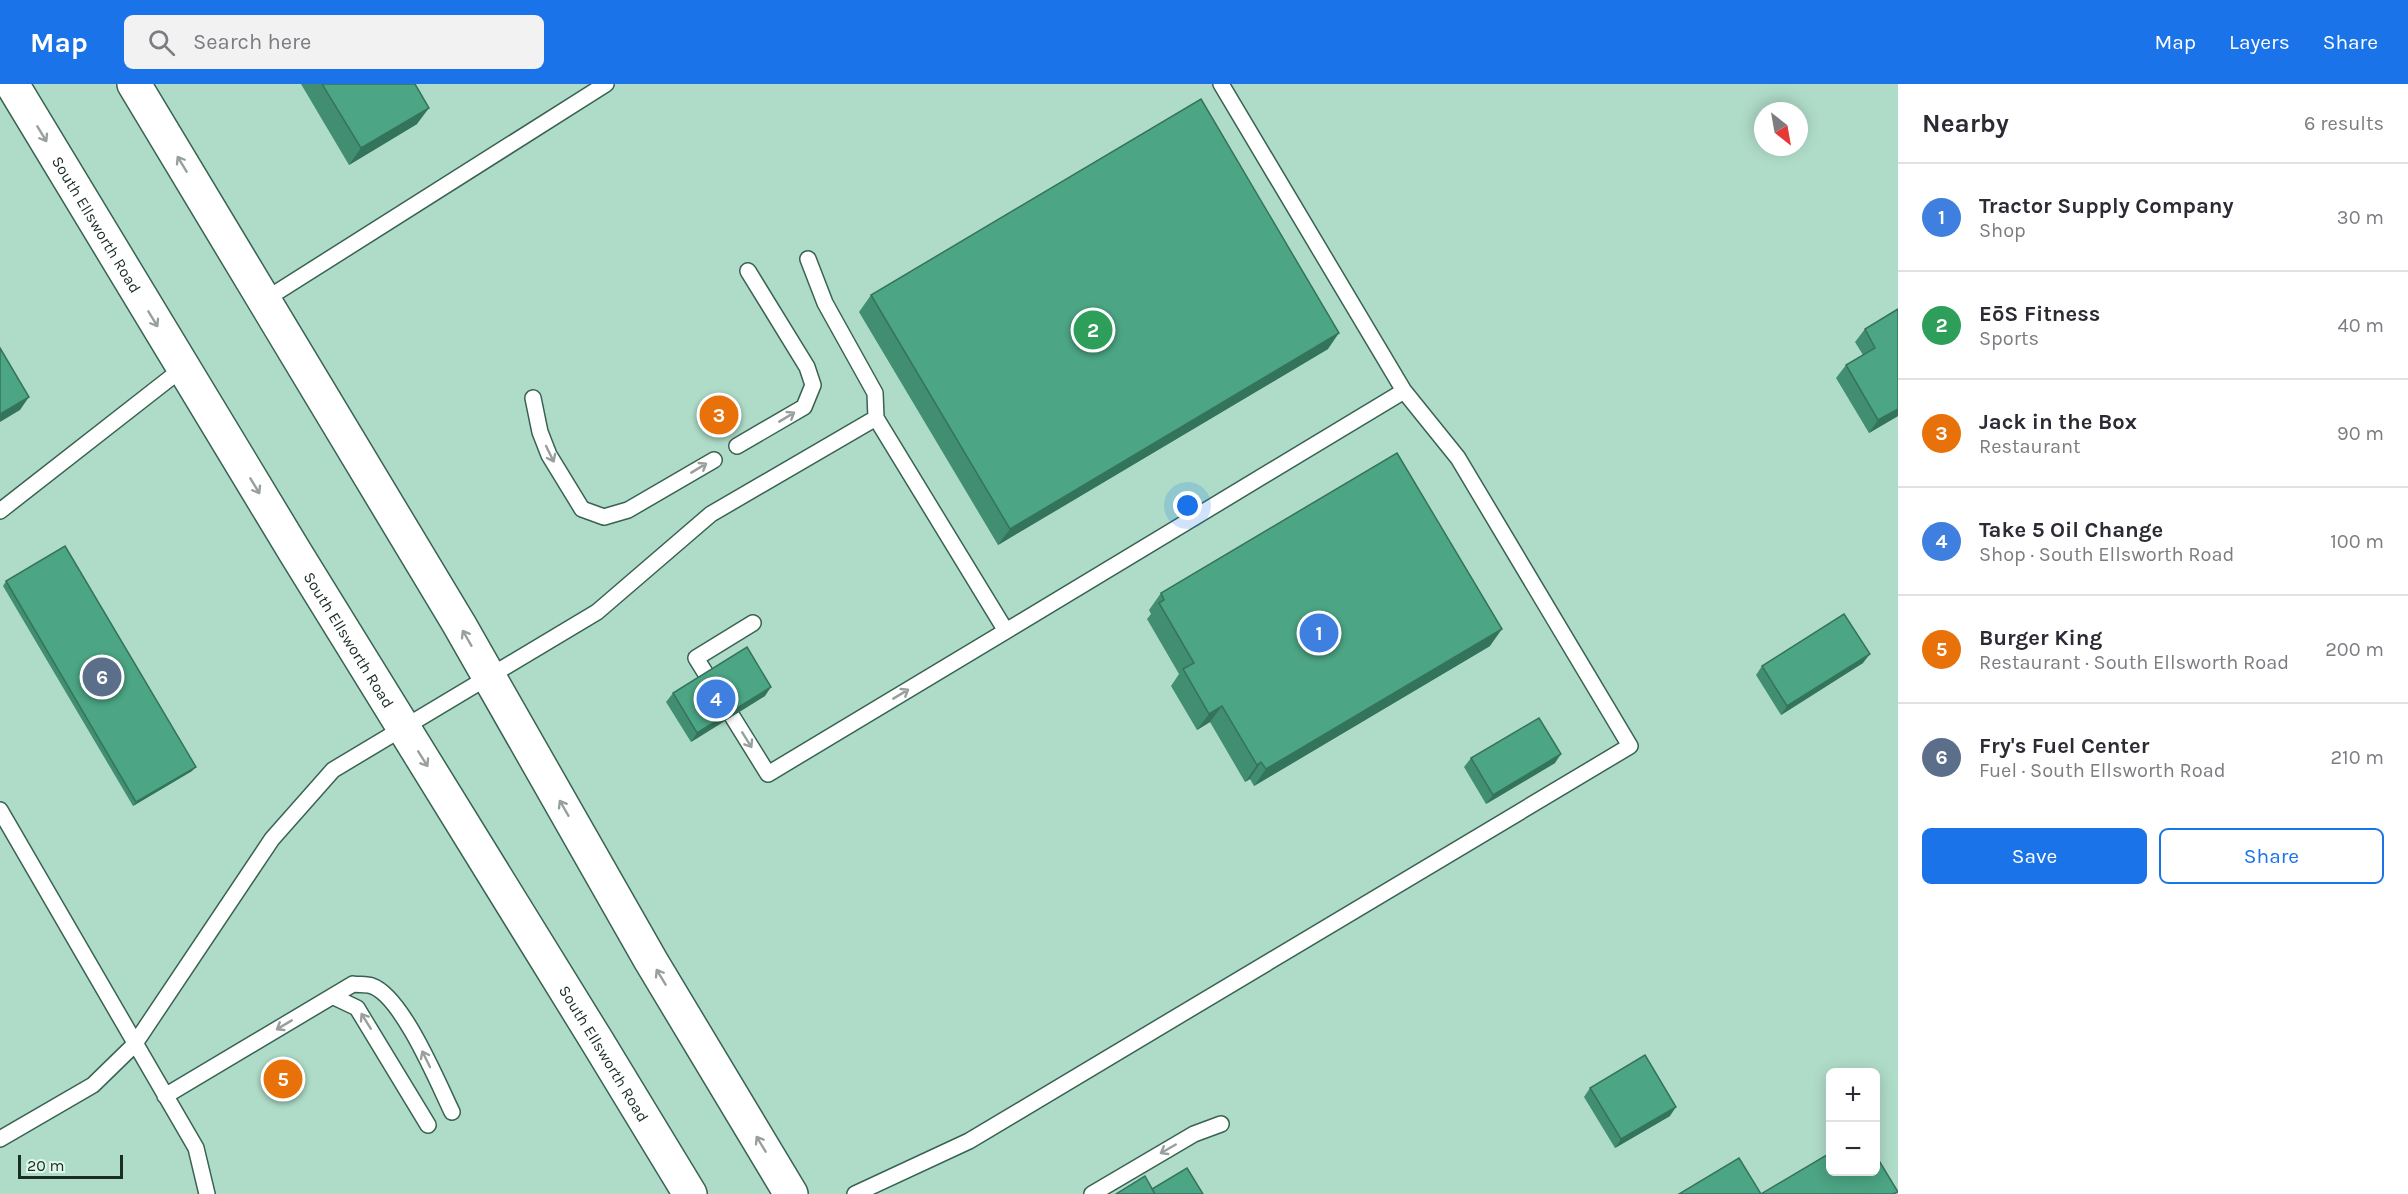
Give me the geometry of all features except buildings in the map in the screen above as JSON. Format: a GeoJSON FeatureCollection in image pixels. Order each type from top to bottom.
{"type":"FeatureCollection","features":[{"type":"Feature","properties":{"kind":"main road","name":"South Ellsworth Road"},"geometry":{"type":"LineString","coordinates":[[12,84],[183,368],[690,1194]]}},
{"type":"Feature","properties":{"kind":"main road"},"geometry":{"type":"LineString","coordinates":[[134,84],[488,676],[651,961],[791,1194]]}},
{"type":"Feature","properties":{"kind":"lane"},"geometry":{"type":"LineString","coordinates":[[263,301],[606,84]]}},
{"type":"Feature","properties":{"kind":"lane"},"geometry":{"type":"LineString","coordinates":[[855,1194],[969,1141],[1630,746],[1458,458],[1404,391],[1221,84]]}},
{"type":"Feature","properties":{"kind":"lane"},"geometry":{"type":"LineString","coordinates":[[808,259],[825,303],[875,393],[876,418],[1006,631]]}},
{"type":"Feature","properties":{"kind":"lane"},"geometry":{"type":"LineString","coordinates":[[737,446],[804,407],[813,386],[807,367],[748,271]]}},
{"type":"Feature","properties":{"kind":"lane"},"geometry":{"type":"LineString","coordinates":[[0,511],[183,368]]}},
{"type":"Feature","properties":{"kind":"lane"},"geometry":{"type":"LineString","coordinates":[[753,623],[696,658],[768,774],[1404,391]]}},
{"type":"Feature","properties":{"kind":"lane"},"geometry":{"type":"LineString","coordinates":[[533,398],[540,432],[549,455],[582,509],[604,517],[628,510],[714,460]]}},
{"type":"Feature","properties":{"kind":"lane"},"geometry":{"type":"LineString","coordinates":[[0,1139],[93,1085],[134,1045],[272,839],[333,770],[403,726],[597,612],[711,514],[876,418]]}},
{"type":"Feature","properties":{"kind":"lane"},"geometry":{"type":"LineString","coordinates":[[0,810],[134,1045],[196,1148],[207,1194]]}},
{"type":"Feature","properties":{"kind":"lane"},"geometry":{"type":"LineString","coordinates":[[165,1096],[353,984],[372,986],[390,999],[419,1044],[452,1112]]}},
{"type":"Feature","properties":{"kind":"lane"},"geometry":{"type":"LineString","coordinates":[[334,996],[357,1008],[428,1125]]}},
{"type":"Feature","properties":{"kind":"lane"},"geometry":{"type":"LineString","coordinates":[[1092,1194],[1194,1134],[1221,1124]]}},
{"type":"Feature","properties":{"kind":"place","name":"EōS Fitness"},"geometry":{"type":"Point","coordinates":[1093,330]}},
{"type":"Feature","properties":{"kind":"place","name":"Jack in the Box"},"geometry":{"type":"Point","coordinates":[719,415]}},
{"type":"Feature","properties":{"kind":"place","name":"Tractor Supply Company"},"geometry":{"type":"Point","coordinates":[1319,633]}},
{"type":"Feature","properties":{"kind":"place","name":"Fry's Fuel Center"},"geometry":{"type":"Point","coordinates":[102,677]}},
{"type":"Feature","properties":{"kind":"place","name":"Take 5 Oil Change"},"geometry":{"type":"Point","coordinates":[716,699]}},
{"type":"Feature","properties":{"kind":"place","name":"Burger King"},"geometry":{"type":"Point","coordinates":[283,1079]}}]}
